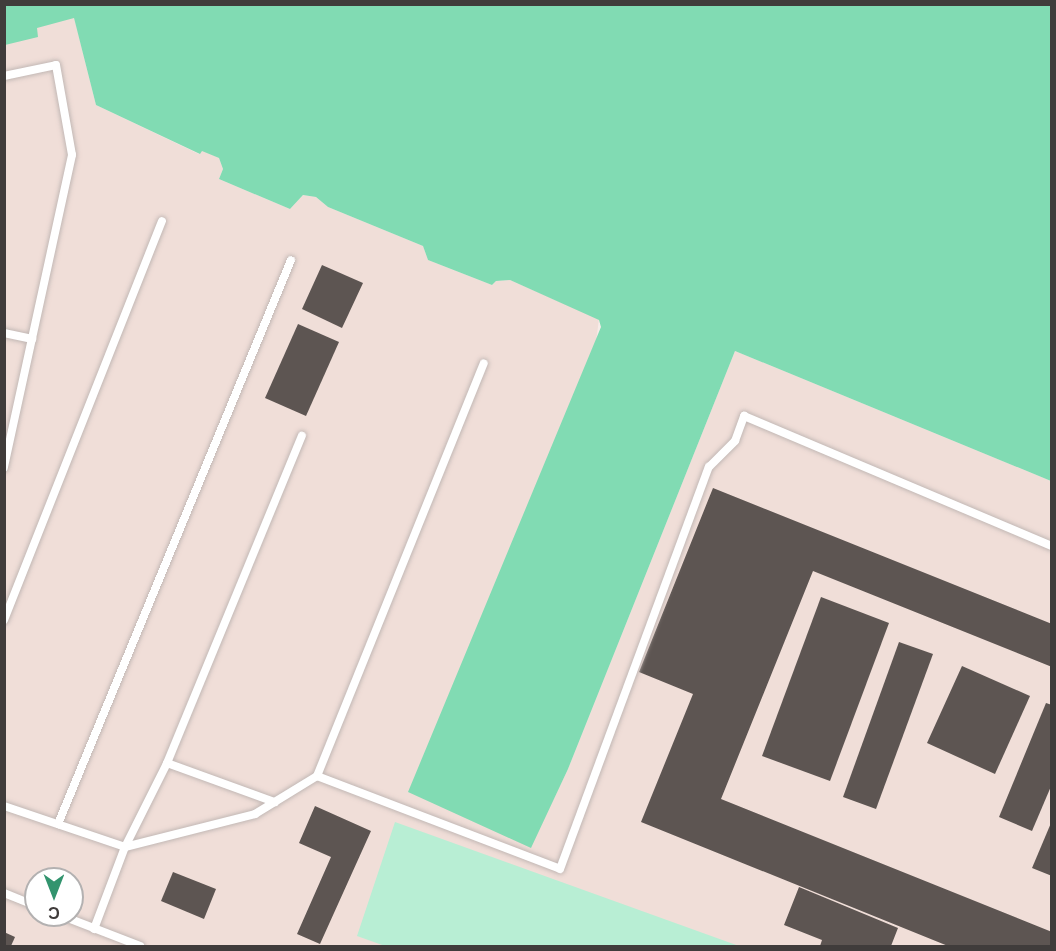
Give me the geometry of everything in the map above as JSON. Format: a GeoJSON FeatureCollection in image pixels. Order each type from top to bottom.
{"type":"FeatureCollection","features":[{"type":"Feature","properties":{"kind":"lane"},"geometry":{"type":"LineString","coordinates":[[4,76],[56,64],[72,155],[4,468]]}},
{"type":"Feature","properties":{"kind":"lane"},"geometry":{"type":"LineString","coordinates":[[4,620],[162,221]]}},
{"type":"Feature","properties":{"kind":"lane"},"geometry":{"type":"LineString","coordinates":[[58,824],[291,260]]}},
{"type":"Feature","properties":{"kind":"lane"},"geometry":{"type":"LineString","coordinates":[[4,333],[32,339]]}},
{"type":"Feature","properties":{"kind":"lane"},"geometry":{"type":"LineString","coordinates":[[4,806],[125,848],[255,814],[317,776],[484,363]]}},
{"type":"Feature","properties":{"kind":"lane"},"geometry":{"type":"LineString","coordinates":[[317,776],[560,869],[710,467],[735,441],[744,416],[1052,546]]}},
{"type":"Feature","properties":{"kind":"lane"},"geometry":{"type":"LineString","coordinates":[[94,928],[125,848],[167,763],[302,436]]}},
{"type":"Feature","properties":{"kind":"lane"},"geometry":{"type":"LineString","coordinates":[[167,763],[275,802]]}},
{"type":"Feature","properties":{"kind":"lane"},"geometry":{"type":"LineString","coordinates":[[4,893],[24,901]]}},
{"type":"Feature","properties":{"kind":"lane"},"geometry":{"type":"LineString","coordinates":[[84,924],[140,946]]}},
{"type":"Feature","properties":{"kind":"shaded area"},"geometry":{"type":"Polygon","coordinates":[[[4,5],[1051,5],[1051,481],[735,351],[568,769],[531,848],[408,792],[601,327],[599,320],[510,280],[496,281],[492,285],[428,260],[423,246],[328,207],[316,197],[303,195],[290,209],[219,179],[223,169],[219,158],[202,151],[200,154],[96,105],[74,18],[37,28],[38,37],[5,45],[4,5]]]}},
{"type":"Feature","properties":{"kind":"shaded area"},"geometry":{"type":"Polygon","coordinates":[[[5,5],[71,5],[96,105],[199,154],[202,150],[219,158],[223,169],[219,179],[290,209],[303,195],[316,197],[328,207],[423,246],[428,260],[492,285],[496,281],[510,280],[599,319],[530,848],[568,769],[735,351],[1051,481],[1051,946],[5,946],[5,5]]]}},
{"type":"Feature","properties":{"kind":"shaded area"},"geometry":{"type":"Polygon","coordinates":[[[395,822],[739,946],[385,946],[357,936],[395,822]]]}},
{"type":"Feature","properties":{"kind":"building"},"geometry":{"type":"Polygon","coordinates":[[[322,265],[363,283],[342,328],[302,309],[322,265]]]}},
{"type":"Feature","properties":{"kind":"building"},"geometry":{"type":"Polygon","coordinates":[[[298,324],[339,342],[306,416],[265,398],[298,324]]]}},
{"type":"Feature","properties":{"kind":"building"},"geometry":{"type":"Polygon","coordinates":[[[713,488],[1052,624],[1052,667],[813,571],[721,799],[1052,932],[1052,946],[948,946],[641,822],[693,694],[639,672],[713,488]]]}},
{"type":"Feature","properties":{"kind":"building"},"geometry":{"type":"Polygon","coordinates":[[[821,597],[889,623],[830,781],[762,756],[821,597]]]}},
{"type":"Feature","properties":{"kind":"building"},"geometry":{"type":"Polygon","coordinates":[[[899,642],[933,654],[876,809],[843,797],[899,642]]]}},
{"type":"Feature","properties":{"kind":"building"},"geometry":{"type":"Polygon","coordinates":[[[962,666],[1030,696],[995,774],[927,743],[962,666]]]}},
{"type":"Feature","properties":{"kind":"building"},"geometry":{"type":"Polygon","coordinates":[[[1046,703],[1052,705],[1052,784],[1032,831],[999,817],[1046,703]]]}},
{"type":"Feature","properties":{"kind":"building"},"geometry":{"type":"Polygon","coordinates":[[[315,806],[371,831],[320,944],[297,934],[331,857],[299,843],[315,806]]]}},
{"type":"Feature","properties":{"kind":"building"},"geometry":{"type":"Polygon","coordinates":[[[1052,823],[1052,876],[1032,868],[1052,823]]]}},
{"type":"Feature","properties":{"kind":"building"},"geometry":{"type":"Polygon","coordinates":[[[173,872],[216,889],[204,919],[161,901],[173,872]]]}},
{"type":"Feature","properties":{"kind":"building"},"geometry":{"type":"Polygon","coordinates":[[[799,887],[898,928],[891,946],[820,946],[822,940],[784,925],[799,887]]]}},
{"type":"Feature","properties":{"kind":"building"},"geometry":{"type":"Polygon","coordinates":[[[4,932],[15,937],[11,946],[4,946],[4,932]]]}}]}
